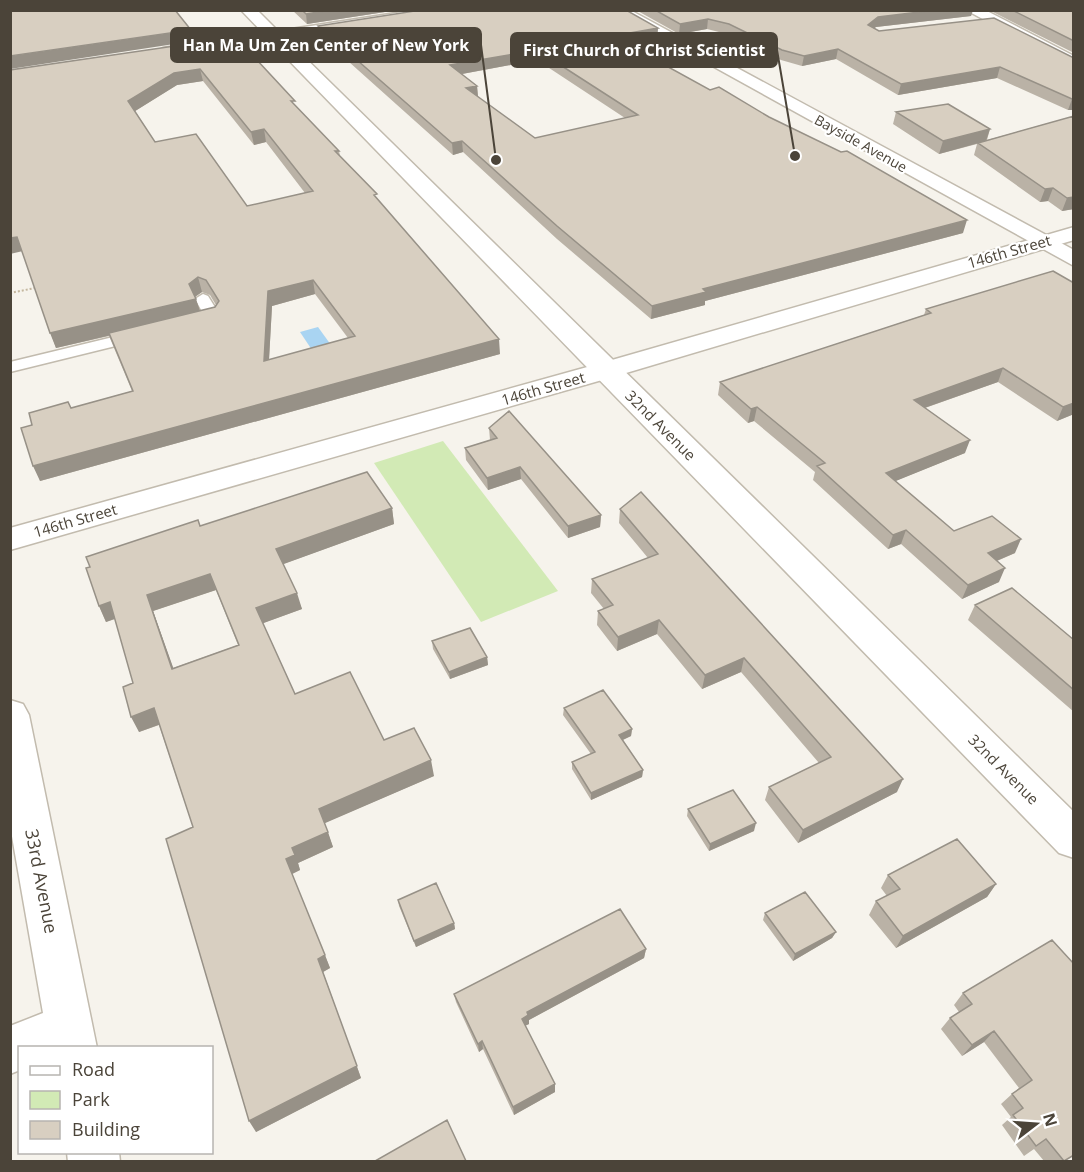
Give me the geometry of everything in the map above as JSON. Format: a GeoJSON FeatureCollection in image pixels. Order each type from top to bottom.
{"type":"FeatureCollection","features":[{"type":"Feature","properties":{"kind":"street","name":"32nd Avenue"},"geometry":{"type":"LineString","coordinates":[[248,10],[1074,840]]}},
{"type":"Feature","properties":{"kind":"street"},"geometry":{"type":"LineString","coordinates":[[144,56],[449,10]]}},
{"type":"Feature","properties":{"kind":"street","name":"Bayside Avenue"},"geometry":{"type":"LineString","coordinates":[[618,10],[1074,259]]}},
{"type":"Feature","properties":{"kind":"street"},"geometry":{"type":"LineString","coordinates":[[973,10],[1074,63]]}},
{"type":"Feature","properties":{"kind":"street"},"geometry":{"type":"LineString","coordinates":[[962,24],[993,21]]}},
{"type":"Feature","properties":{"kind":"street","name":"146th Street"},"geometry":{"type":"LineString","coordinates":[[10,539],[607,370],[1074,233]]}},
{"type":"Feature","properties":{"kind":"street","name":"33rd Avenue"},"geometry":{"type":"LineString","coordinates":[[10,715],[71,1036]]}},
{"type":"Feature","properties":{"kind":"street"},"geometry":{"type":"LineString","coordinates":[[27,1046],[71,1036]]}},
{"type":"Feature","properties":{"kind":"lane"},"geometry":{"type":"LineString","coordinates":[[180,326],[213,317],[203,298]]}},
{"type":"Feature","properties":{"kind":"lane"},"geometry":{"type":"LineString","coordinates":[[10,367],[157,331]]}},
{"type":"Feature","properties":{"kind":"path"},"geometry":{"type":"LineString","coordinates":[[10,293],[35,288]]}},
{"type":"Feature","properties":{"kind":"green space"},"geometry":{"type":"Polygon","coordinates":[[[443,441],[558,591],[481,622],[374,463],[443,441]]]}},
{"type":"Feature","properties":{"kind":"water"},"geometry":{"type":"Polygon","coordinates":[[[318,327],[331,345],[312,350],[300,332],[318,327]]]}},
{"type":"Feature","properties":{"kind":"building"},"geometry":{"type":"Polygon","coordinates":[[[10,10],[175,10],[191,30],[10,56],[10,10]]]}},
{"type":"Feature","properties":{"kind":"building"},"geometry":{"type":"Polygon","coordinates":[[[302,10],[330,10],[306,14],[302,10]]]}},
{"type":"Feature","properties":{"kind":"building"},"geometry":{"type":"Polygon","coordinates":[[[421,10],[626,10],[658,28],[612,36],[710,90],[719,87],[769,117],[841,152],[847,151],[967,220],[703,289],[706,292],[652,306],[557,226],[462,141],[452,143],[318,26],[421,10]],[[537,50],[450,65],[477,86],[466,88],[535,138],[638,115],[537,50]]]}},
{"type":"Feature","properties":{"kind":"building"},"geometry":{"type":"Polygon","coordinates":[[[655,10],[936,10],[878,17],[868,25],[879,31],[994,18],[1074,58],[1074,99],[1000,67],[901,84],[838,49],[804,56],[782,50],[729,24],[708,19],[680,24],[655,10]]]}},
{"type":"Feature","properties":{"kind":"building"},"geometry":{"type":"Polygon","coordinates":[[[1012,10],[1074,10],[1074,41],[1012,10]]]}},
{"type":"Feature","properties":{"kind":"building"},"geometry":{"type":"Polygon","coordinates":[[[202,42],[210,50],[243,45],[295,101],[291,101],[339,151],[335,151],[377,194],[374,195],[499,339],[33,466],[21,428],[32,425],[29,413],[68,402],[71,408],[133,391],[109,333],[215,307],[219,301],[206,280],[198,277],[189,284],[196,299],[50,333],[17,237],[10,238],[10,70],[202,42]],[[200,69],[174,73],[128,101],[155,142],[196,134],[247,206],[313,191],[264,129],[251,132],[200,69]],[[313,280],[268,291],[264,361],[355,336],[313,280]]]}},
{"type":"Feature","properties":{"kind":"building"},"geometry":{"type":"Polygon","coordinates":[[[948,104],[990,129],[943,141],[896,112],[948,104]]]}},
{"type":"Feature","properties":{"kind":"building"},"geometry":{"type":"Polygon","coordinates":[[[1074,116],[1074,197],[1067,198],[1053,188],[1045,189],[978,143],[1074,116]]]}},
{"type":"Feature","properties":{"kind":"building"},"geometry":{"type":"Polygon","coordinates":[[[1053,271],[1074,283],[1074,403],[1063,407],[1003,368],[914,400],[970,440],[886,473],[954,531],[992,516],[1021,539],[988,553],[1005,568],[968,585],[906,530],[893,535],[817,466],[825,463],[757,407],[751,409],[720,382],[931,313],[926,309],[1053,271]]]}},
{"type":"Feature","properties":{"kind":"building"},"geometry":{"type":"Polygon","coordinates":[[[509,411],[601,515],[568,526],[520,467],[487,478],[465,448],[497,438],[489,428],[509,411]]]}},
{"type":"Feature","properties":{"kind":"building"},"geometry":{"type":"Polygon","coordinates":[[[367,472],[392,508],[276,549],[297,593],[256,608],[295,694],[350,672],[384,740],[414,728],[431,760],[319,809],[328,832],[292,848],[295,855],[286,859],[325,955],[318,959],[357,1066],[249,1121],[166,839],[193,827],[154,708],[131,717],[123,687],[133,683],[110,602],[99,606],[86,568],[90,567],[86,557],[198,520],[200,526],[367,472]],[[210,574],[147,595],[172,669],[239,645],[210,574]]]}},
{"type":"Feature","properties":{"kind":"building"},"geometry":{"type":"Polygon","coordinates":[[[641,492],[903,779],[803,830],[769,787],[831,757],[744,658],[705,675],[659,620],[618,637],[598,611],[613,605],[592,579],[658,554],[620,509],[641,492]]]}},
{"type":"Feature","properties":{"kind":"building"},"geometry":{"type":"Polygon","coordinates":[[[1012,588],[1074,640],[1074,690],[975,605],[1012,588]]]}},
{"type":"Feature","properties":{"kind":"building"},"geometry":{"type":"Polygon","coordinates":[[[470,628],[487,657],[449,672],[432,641],[470,628]]]}},
{"type":"Feature","properties":{"kind":"building"},"geometry":{"type":"Polygon","coordinates":[[[603,690],[632,729],[619,735],[643,770],[591,793],[572,762],[595,752],[564,708],[603,690]]]}},
{"type":"Feature","properties":{"kind":"building"},"geometry":{"type":"Polygon","coordinates":[[[733,790],[756,823],[710,844],[688,809],[733,790]]]}},
{"type":"Feature","properties":{"kind":"building"},"geometry":{"type":"Polygon","coordinates":[[[957,839],[996,884],[903,936],[876,901],[900,889],[888,875],[957,839]]]}},
{"type":"Feature","properties":{"kind":"building"},"geometry":{"type":"Polygon","coordinates":[[[436,883],[454,923],[414,941],[398,900],[436,883]]]}},
{"type":"Feature","properties":{"kind":"building"},"geometry":{"type":"Polygon","coordinates":[[[805,892],[836,932],[795,954],[765,913],[805,892]]]}},
{"type":"Feature","properties":{"kind":"building"},"geometry":{"type":"Polygon","coordinates":[[[620,909],[646,949],[527,1012],[528,1015],[522,1019],[555,1084],[513,1107],[482,1041],[478,1044],[454,994],[620,909]]]}},
{"type":"Feature","properties":{"kind":"building"},"geometry":{"type":"Polygon","coordinates":[[[1052,940],[1074,964],[1074,1155],[1064,1161],[1046,1139],[1036,1146],[1013,1115],[1023,1108],[1012,1094],[1032,1080],[994,1031],[972,1045],[950,1018],[972,1004],[963,993],[1052,940]]]}},
{"type":"Feature","properties":{"kind":"building"},"geometry":{"type":"Polygon","coordinates":[[[447,1120],[466,1161],[375,1161],[447,1120]]]}},
{"type":"Feature","properties":{"kind":"place","name":"First Church of Christ Scientist"},"geometry":{"type":"Point","coordinates":[795,156]}},
{"type":"Feature","properties":{"kind":"place","name":"Han Ma Um Zen Center of New York"},"geometry":{"type":"Point","coordinates":[496,160]}}]}
